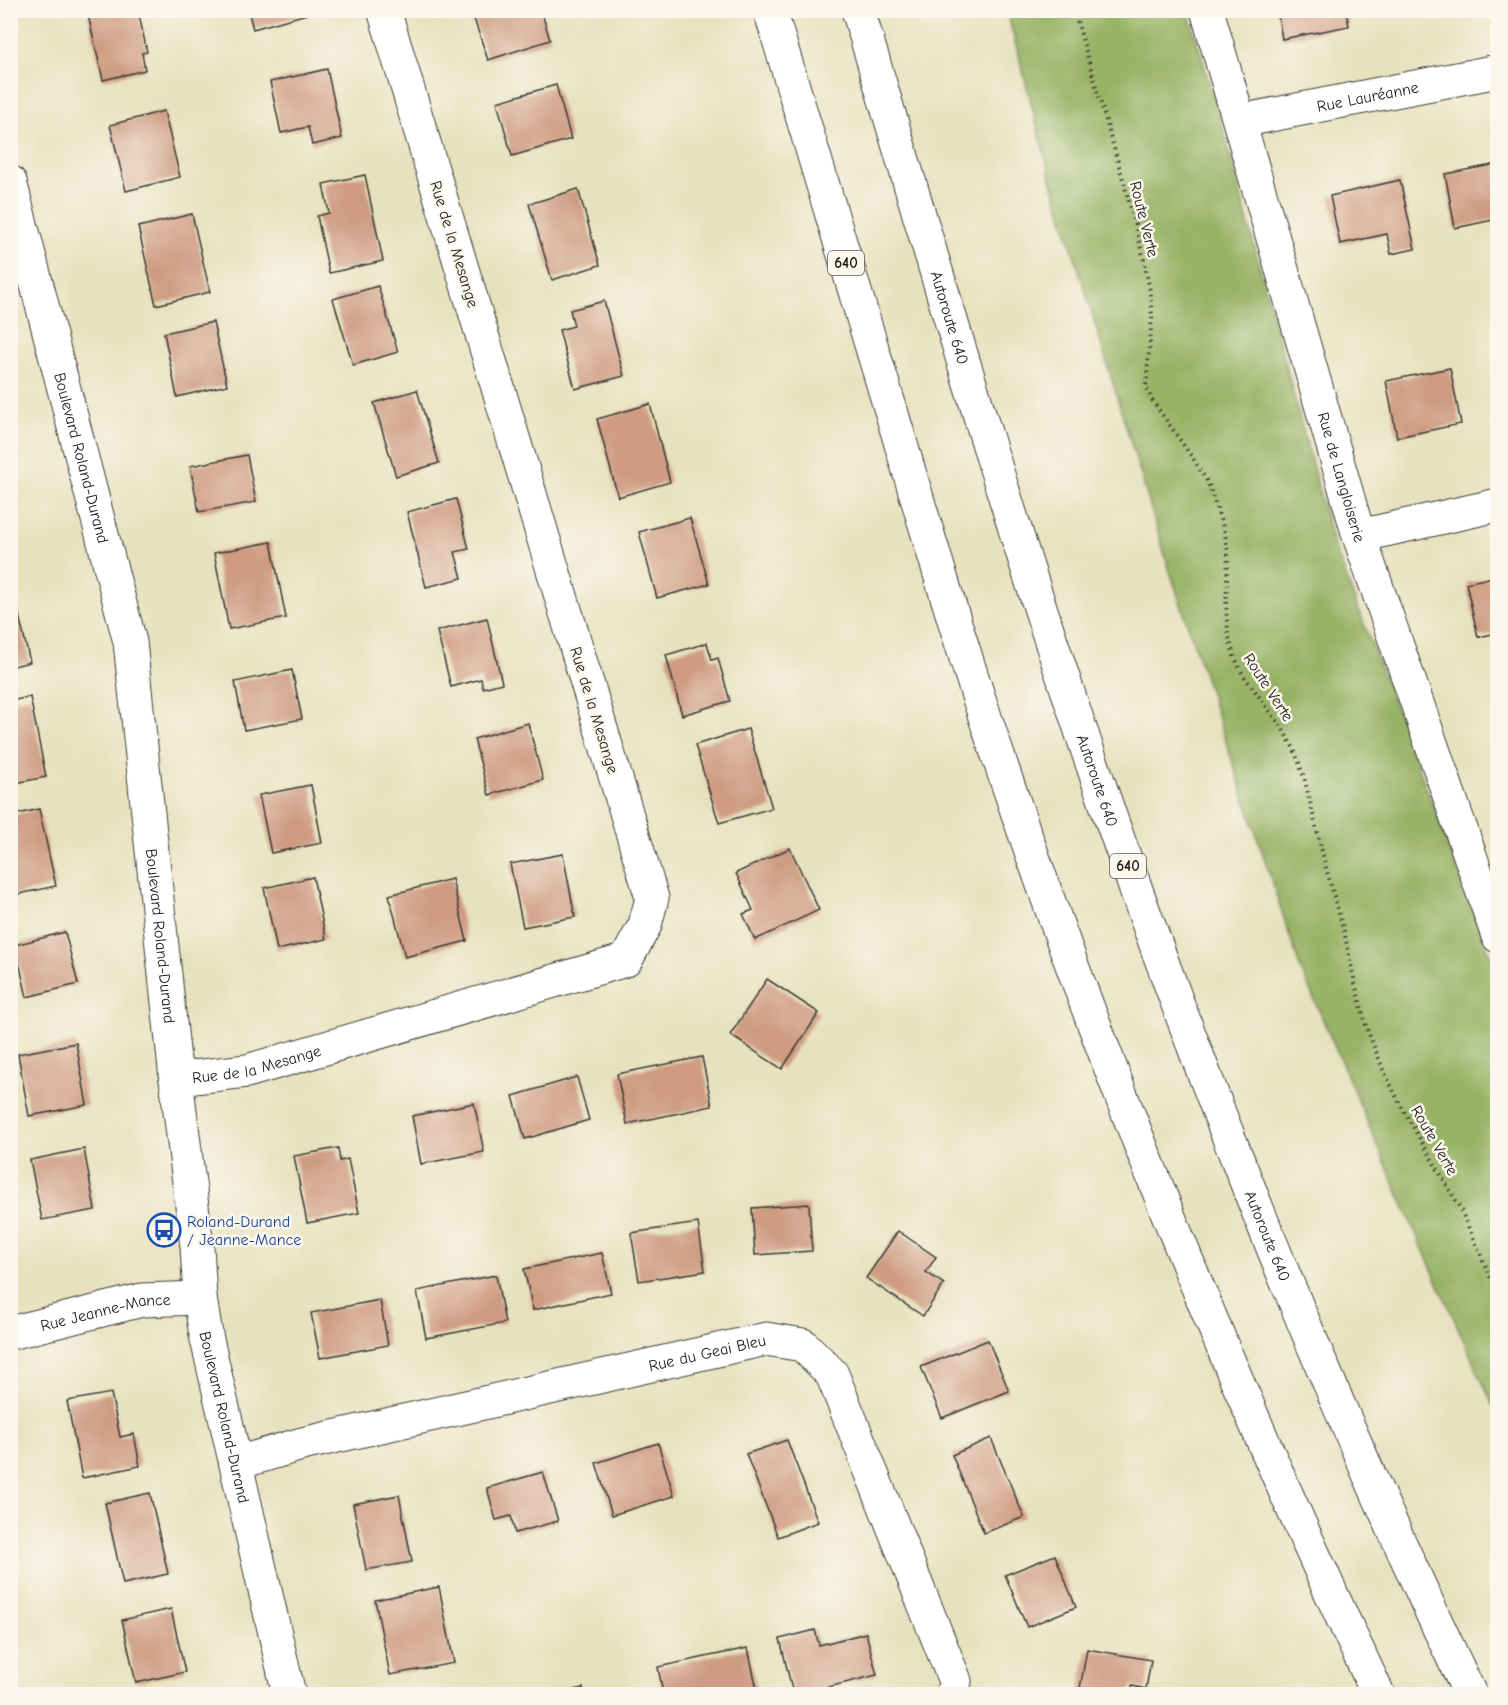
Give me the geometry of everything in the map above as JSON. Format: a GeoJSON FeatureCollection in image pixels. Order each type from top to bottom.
{"type":"FeatureCollection","features":[{"type":"Feature","properties":{"kind":"main road","name":"Rue de la Mesange"},"geometry":{"type":"LineString","coordinates":[[176,1079],[247,1071],[626,960],[645,925],[652,898],[384,10]]}},
{"type":"Feature","properties":{"kind":"main road","name":"640"},"geometry":{"type":"LineString","coordinates":[[770,10],[985,716],[1091,1018],[1238,1383],[1304,1535],[1378,1695]]}},
{"type":"Feature","properties":{"kind":"main road","name":"Autoroute 640"},"geometry":{"type":"LineString","coordinates":[[858,10],[1053,645],[1145,913],[1292,1297],[1408,1562],[1470,1695]]}},
{"type":"Feature","properties":{"kind":"main road","name":"Rue de Langloiserie"},"geometry":{"type":"LineString","coordinates":[[1207,10],[1359,536],[1497,936]]}},
{"type":"Feature","properties":{"kind":"main road","name":"Rue Lauréanne"},"geometry":{"type":"LineString","coordinates":[[1240,121],[1497,71]]}},
{"type":"Feature","properties":{"kind":"main road","name":"Boulevard Roland-Durand"},"geometry":{"type":"LineString","coordinates":[[10,182],[130,642],[176,1079],[197,1246],[200,1298],[206,1335],[289,1695]]}},
{"type":"Feature","properties":{"kind":"main road"},"geometry":{"type":"LineString","coordinates":[[1359,536],[1497,505]]}},
{"type":"Feature","properties":{"kind":"main road","name":"Rue Jeanne-Mance"},"geometry":{"type":"LineString","coordinates":[[10,1333],[142,1300],[200,1298]]}},
{"type":"Feature","properties":{"kind":"main road","name":"Rue du Geai Bleu"},"geometry":{"type":"LineString","coordinates":[[237,1463],[302,1444],[766,1339],[803,1345],[832,1374],[955,1680],[953,1695]]}},
{"type":"Feature","properties":{"kind":"path","name":"Route Verte"},"geometry":{"type":"LineString","coordinates":[[1074,10],[1124,183],[1150,291],[1152,318],[1146,386],[1152,400],[1208,483],[1225,533],[1228,554],[1228,634],[1234,656],[1243,675],[1281,726],[1294,749],[1304,777],[1367,1029],[1401,1106],[1460,1208],[1497,1294]]}},
{"type":"Feature","properties":{"kind":"green space"},"geometry":{"type":"Polygon","coordinates":[[[1007,11],[1188,11],[1224,132],[1332,540],[1497,974],[1497,1415],[1300,967],[1168,565],[1050,175],[1007,11]]]}},
{"type":"Feature","properties":{"kind":"building"},"geometry":{"type":"Polygon","coordinates":[[[108,10],[138,10],[147,52],[142,53],[145,70],[103,80],[88,15],[108,10]]]}},
{"type":"Feature","properties":{"kind":"building"},"geometry":{"type":"Polygon","coordinates":[[[248,10],[306,10],[307,14],[253,29],[248,10]]]}},
{"type":"Feature","properties":{"kind":"building"},"geometry":{"type":"Polygon","coordinates":[[[471,10],[541,10],[550,40],[488,60],[471,10]]]}},
{"type":"Feature","properties":{"kind":"building"},"geometry":{"type":"Polygon","coordinates":[[[1277,10],[1346,10],[1349,26],[1282,39],[1277,10]]]}},
{"type":"Feature","properties":{"kind":"building"},"geometry":{"type":"Polygon","coordinates":[[[1409,10],[1426,10],[1426,11],[1410,15],[1409,10]]]}},
{"type":"Feature","properties":{"kind":"building"},"geometry":{"type":"Polygon","coordinates":[[[327,69],[342,138],[312,145],[308,127],[281,133],[270,82],[327,69]]]}},
{"type":"Feature","properties":{"kind":"building"},"geometry":{"type":"Polygon","coordinates":[[[556,85],[571,139],[512,156],[497,102],[556,85]]]}},
{"type":"Feature","properties":{"kind":"building"},"geometry":{"type":"Polygon","coordinates":[[[164,111],[180,177],[126,191],[110,125],[164,111]]]}},
{"type":"Feature","properties":{"kind":"building"},"geometry":{"type":"Polygon","coordinates":[[[1498,164],[1498,219],[1455,228],[1445,174],[1498,164]]]}},
{"type":"Feature","properties":{"kind":"building"},"geometry":{"type":"Polygon","coordinates":[[[365,175],[383,261],[329,273],[317,216],[329,213],[323,184],[365,175]]]}},
{"type":"Feature","properties":{"kind":"building"},"geometry":{"type":"Polygon","coordinates":[[[1400,180],[1415,249],[1391,254],[1387,234],[1340,244],[1330,196],[1400,180]]]}},
{"type":"Feature","properties":{"kind":"building"},"geometry":{"type":"Polygon","coordinates":[[[578,189],[600,265],[552,280],[529,204],[578,189]]]}},
{"type":"Feature","properties":{"kind":"building"},"geometry":{"type":"Polygon","coordinates":[[[192,214],[210,292],[156,305],[138,227],[192,214]]]}},
{"type":"Feature","properties":{"kind":"building"},"geometry":{"type":"Polygon","coordinates":[[[378,286],[398,352],[353,365],[333,299],[378,286]]]}},
{"type":"Feature","properties":{"kind":"building"},"geometry":{"type":"Polygon","coordinates":[[[604,301],[624,376],[575,389],[559,330],[574,326],[570,310],[604,301]]]}},
{"type":"Feature","properties":{"kind":"building"},"geometry":{"type":"Polygon","coordinates":[[[213,322],[227,385],[177,397],[164,333],[213,322]]]}},
{"type":"Feature","properties":{"kind":"building"},"geometry":{"type":"Polygon","coordinates":[[[1450,368],[1461,424],[1397,437],[1386,381],[1450,368]]]}},
{"type":"Feature","properties":{"kind":"building"},"geometry":{"type":"Polygon","coordinates":[[[417,390],[439,463],[396,476],[374,403],[417,390]]]}},
{"type":"Feature","properties":{"kind":"building"},"geometry":{"type":"Polygon","coordinates":[[[650,404],[670,482],[618,497],[597,419],[650,404]]]}},
{"type":"Feature","properties":{"kind":"building"},"geometry":{"type":"Polygon","coordinates":[[[247,455],[256,502],[199,512],[190,466],[247,455]]]}},
{"type":"Feature","properties":{"kind":"building"},"geometry":{"type":"Polygon","coordinates":[[[456,499],[469,549],[455,552],[462,578],[426,587],[407,512],[456,499]]]}},
{"type":"Feature","properties":{"kind":"building"},"geometry":{"type":"Polygon","coordinates":[[[690,518],[709,584],[657,598],[639,532],[690,518]]]}},
{"type":"Feature","properties":{"kind":"building"},"geometry":{"type":"Polygon","coordinates":[[[271,542],[286,618],[229,629],[214,553],[271,542]]]}},
{"type":"Feature","properties":{"kind":"building"},"geometry":{"type":"Polygon","coordinates":[[[1498,576],[1498,633],[1478,637],[1466,583],[1498,576]]]}},
{"type":"Feature","properties":{"kind":"building"},"geometry":{"type":"Polygon","coordinates":[[[14,595],[30,662],[10,667],[10,596],[14,595]]]}},
{"type":"Feature","properties":{"kind":"building"},"geometry":{"type":"Polygon","coordinates":[[[487,618],[502,683],[483,688],[481,679],[451,687],[437,631],[487,618]]]}},
{"type":"Feature","properties":{"kind":"building"},"geometry":{"type":"Polygon","coordinates":[[[707,643],[712,660],[718,658],[730,701],[682,715],[666,655],[707,643]]]}},
{"type":"Feature","properties":{"kind":"building"},"geometry":{"type":"Polygon","coordinates":[[[292,670],[302,719],[244,730],[235,682],[292,670]]]}},
{"type":"Feature","properties":{"kind":"building"},"geometry":{"type":"Polygon","coordinates":[[[1498,690],[1498,706],[1497,706],[1493,692],[1498,690]]]}},
{"type":"Feature","properties":{"kind":"building"},"geometry":{"type":"Polygon","coordinates":[[[30,697],[46,777],[10,784],[10,701],[30,697]]]}},
{"type":"Feature","properties":{"kind":"building"},"geometry":{"type":"Polygon","coordinates":[[[528,723],[543,780],[489,795],[474,739],[528,723]]]}},
{"type":"Feature","properties":{"kind":"building"},"geometry":{"type":"Polygon","coordinates":[[[748,729],[772,808],[719,823],[695,745],[748,729]]]}},
{"type":"Feature","properties":{"kind":"building"},"geometry":{"type":"Polygon","coordinates":[[[311,785],[322,843],[271,853],[259,795],[311,785]]]}},
{"type":"Feature","properties":{"kind":"building"},"geometry":{"type":"Polygon","coordinates":[[[39,809],[56,886],[10,896],[10,816],[39,809]]]}},
{"type":"Feature","properties":{"kind":"building"},"geometry":{"type":"Polygon","coordinates":[[[790,848],[819,910],[755,940],[743,914],[753,910],[736,873],[790,848]]]}},
{"type":"Feature","properties":{"kind":"building"},"geometry":{"type":"Polygon","coordinates":[[[563,854],[575,917],[523,927],[510,864],[563,854]]]}},
{"type":"Feature","properties":{"kind":"building"},"geometry":{"type":"Polygon","coordinates":[[[313,877],[326,939],[277,950],[264,888],[313,877]]]}},
{"type":"Feature","properties":{"kind":"building"},"geometry":{"type":"Polygon","coordinates":[[[452,879],[467,941],[405,957],[389,895],[452,879]]]}},
{"type":"Feature","properties":{"kind":"building"},"geometry":{"type":"Polygon","coordinates":[[[65,932],[78,984],[27,997],[15,945],[65,932]]]}},
{"type":"Feature","properties":{"kind":"building"},"geometry":{"type":"Polygon","coordinates":[[[767,979],[819,1013],[782,1069],[730,1035],[767,979]]]}},
{"type":"Feature","properties":{"kind":"building"},"geometry":{"type":"Polygon","coordinates":[[[76,1043],[87,1105],[29,1116],[18,1054],[76,1043]]]}},
{"type":"Feature","properties":{"kind":"building"},"geometry":{"type":"Polygon","coordinates":[[[702,1057],[712,1106],[627,1124],[617,1074],[702,1057]]]}},
{"type":"Feature","properties":{"kind":"building"},"geometry":{"type":"Polygon","coordinates":[[[577,1077],[589,1120],[525,1139],[513,1096],[577,1077]]]}},
{"type":"Feature","properties":{"kind":"building"},"geometry":{"type":"Polygon","coordinates":[[[474,1103],[484,1152],[421,1164],[412,1116],[474,1103]]]}},
{"type":"Feature","properties":{"kind":"building"},"geometry":{"type":"Polygon","coordinates":[[[338,1148],[340,1161],[348,1159],[359,1213],[307,1223],[294,1156],[338,1148]]]}},
{"type":"Feature","properties":{"kind":"building"},"geometry":{"type":"Polygon","coordinates":[[[84,1149],[95,1210],[42,1220],[30,1160],[84,1149]]]}},
{"type":"Feature","properties":{"kind":"building"},"geometry":{"type":"Polygon","coordinates":[[[809,1204],[812,1251],[755,1255],[752,1208],[809,1204]]]}},
{"type":"Feature","properties":{"kind":"building"},"geometry":{"type":"Polygon","coordinates":[[[698,1223],[705,1271],[639,1281],[631,1233],[698,1223]]]}},
{"type":"Feature","properties":{"kind":"building"},"geometry":{"type":"Polygon","coordinates":[[[898,1231],[936,1257],[926,1272],[944,1284],[923,1316],[866,1278],[898,1231]]]}},
{"type":"Feature","properties":{"kind":"building"},"geometry":{"type":"Polygon","coordinates":[[[602,1253],[611,1293],[533,1310],[524,1269],[602,1253]]]}},
{"type":"Feature","properties":{"kind":"building"},"geometry":{"type":"Polygon","coordinates":[[[496,1275],[505,1323],[426,1338],[417,1291],[496,1275]]]}},
{"type":"Feature","properties":{"kind":"building"},"geometry":{"type":"Polygon","coordinates":[[[380,1300],[388,1345],[320,1358],[311,1313],[380,1300]]]}},
{"type":"Feature","properties":{"kind":"building"},"geometry":{"type":"Polygon","coordinates":[[[988,1340],[1009,1391],[942,1418],[921,1367],[988,1340]]]}},
{"type":"Feature","properties":{"kind":"building"},"geometry":{"type":"Polygon","coordinates":[[[111,1393],[120,1437],[134,1434],[140,1466],[82,1478],[67,1401],[111,1393]]]}},
{"type":"Feature","properties":{"kind":"building"},"geometry":{"type":"Polygon","coordinates":[[[991,1438],[1024,1517],[984,1533],[952,1455],[991,1438]]]}},
{"type":"Feature","properties":{"kind":"building"},"geometry":{"type":"Polygon","coordinates":[[[787,1440],[818,1522],[778,1537],[746,1454],[787,1440]]]}},
{"type":"Feature","properties":{"kind":"building"},"geometry":{"type":"Polygon","coordinates":[[[658,1443],[674,1496],[612,1515],[596,1463],[658,1443]]]}},
{"type":"Feature","properties":{"kind":"building"},"geometry":{"type":"Polygon","coordinates":[[[543,1472],[558,1521],[515,1533],[511,1516],[496,1520],[487,1488],[543,1472]]]}},
{"type":"Feature","properties":{"kind":"building"},"geometry":{"type":"Polygon","coordinates":[[[150,1493],[168,1574],[123,1584],[105,1503],[150,1493]]]}},
{"type":"Feature","properties":{"kind":"building"},"geometry":{"type":"Polygon","coordinates":[[[399,1495],[412,1562],[366,1570],[353,1504],[399,1495]]]}},
{"type":"Feature","properties":{"kind":"building"},"geometry":{"type":"Polygon","coordinates":[[[1055,1555],[1076,1607],[1027,1627],[1005,1575],[1055,1555]]]}},
{"type":"Feature","properties":{"kind":"building"},"geometry":{"type":"Polygon","coordinates":[[[439,1587],[454,1663],[390,1675],[375,1600],[439,1587]]]}},
{"type":"Feature","properties":{"kind":"building"},"geometry":{"type":"Polygon","coordinates":[[[171,1609],[185,1672],[136,1683],[122,1620],[171,1609]]]}},
{"type":"Feature","properties":{"kind":"building"},"geometry":{"type":"Polygon","coordinates":[[[815,1630],[819,1645],[866,1633],[877,1675],[793,1694],[780,1639],[815,1630]]]}},
{"type":"Feature","properties":{"kind":"building"},"geometry":{"type":"Polygon","coordinates":[[[748,1648],[758,1694],[663,1694],[658,1667],[748,1648]]]}},
{"type":"Feature","properties":{"kind":"building"},"geometry":{"type":"Polygon","coordinates":[[[1087,1649],[1151,1660],[1146,1689],[1132,1686],[1130,1694],[1079,1694],[1087,1649]]]}},
{"type":"Feature","properties":{"kind":"building"},"geometry":{"type":"Polygon","coordinates":[[[583,1688],[585,1694],[558,1694],[583,1688]]]}},
{"type":"Feature","properties":{"kind":"place","name":"Roland-Durand / Jeanne-Mance"},"geometry":{"type":"Point","coordinates":[164,1230]}}]}
